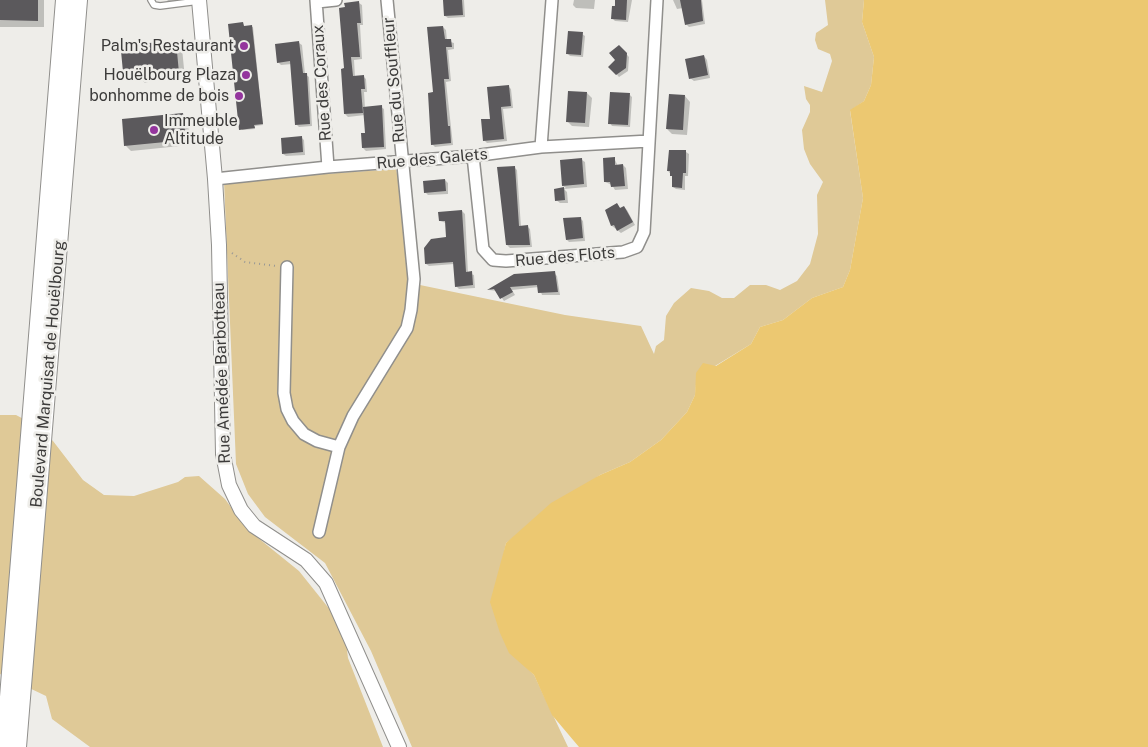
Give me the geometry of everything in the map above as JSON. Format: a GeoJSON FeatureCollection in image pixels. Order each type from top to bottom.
{"type":"FeatureCollection","features":[{"type":"Feature","properties":{"kind":"main road","name":"Boulevard Marquisat de Houëlbourg"},"geometry":{"type":"LineString","coordinates":[[5,747],[65,0]]}},
{"type":"Feature","properties":{"kind":"main road","name":"Boulevard Marquisat de Houëlbourg"},"geometry":{"type":"LineString","coordinates":[[18,747],[78,0]]}},
{"type":"Feature","properties":{"kind":"street"},"geometry":{"type":"LineString","coordinates":[[317,1],[336,0]]}},
{"type":"Feature","properties":{"kind":"street","name":"Rue du Souffleur"},"geometry":{"type":"LineString","coordinates":[[319,532],[339,447],[353,416],[407,328],[414,279],[401,162],[387,0]]}},
{"type":"Feature","properties":{"kind":"street"},"geometry":{"type":"LineString","coordinates":[[541,147],[552,0]]}},
{"type":"Feature","properties":{"kind":"street"},"geometry":{"type":"LineString","coordinates":[[649,141],[657,0]]}},
{"type":"Feature","properties":{"kind":"street","name":"Rue Amédée Barbotteau"},"geometry":{"type":"LineString","coordinates":[[199,1],[215,179],[219,245],[223,454],[229,485],[241,510],[254,526],[306,560],[326,583],[399,747]]}},
{"type":"Feature","properties":{"kind":"street","name":"Rue des Coraux"},"geometry":{"type":"LineString","coordinates":[[317,1],[328,167]]}},
{"type":"Feature","properties":{"kind":"street","name":"Rue des Galets"},"geometry":{"type":"LineString","coordinates":[[215,179],[328,167],[473,156],[541,147],[649,141]]}},
{"type":"Feature","properties":{"kind":"street","name":"Rue des Flots"},"geometry":{"type":"LineString","coordinates":[[473,156],[482,242],[485,254],[488,257],[498,262],[613,253],[633,249],[643,239],[649,141]]}},
{"type":"Feature","properties":{"kind":"street"},"geometry":{"type":"LineString","coordinates":[[287,266],[284,393],[287,409],[293,421],[304,434],[339,447]]}},
{"type":"Feature","properties":{"kind":"lane"},"geometry":{"type":"LineString","coordinates":[[151,0],[154,5],[160,6],[199,1]]}},
{"type":"Feature","properties":{"kind":"path"},"geometry":{"type":"LineString","coordinates":[[219,245],[244,262],[256,265],[287,266]]}},
{"type":"Feature","properties":{"kind":"shaded area"},"geometry":{"type":"Polygon","coordinates":[[[825,0],[864,0],[862,22],[874,57],[871,85],[864,101],[850,111],[863,198],[850,270],[843,287],[812,298],[783,320],[760,327],[751,344],[715,366],[697,373],[695,395],[687,412],[661,440],[630,462],[600,475],[506,543],[500,571],[524,665],[534,675],[568,747],[412,747],[371,651],[325,563],[265,517],[248,494],[236,464],[224,181],[396,169],[420,285],[565,315],[641,326],[654,354],[656,346],[664,340],[666,316],[674,303],[691,288],[709,291],[722,298],[734,298],[750,285],[766,285],[780,290],[797,281],[810,264],[818,234],[817,195],[823,182],[810,164],[804,149],[802,130],[810,112],[810,105],[806,99],[804,86],[822,92],[832,61],[830,54],[818,49],[815,40],[816,33],[828,25],[825,0]]]}},
{"type":"Feature","properties":{"kind":"shaded area"},"geometry":{"type":"Polygon","coordinates":[[[864,0],[1148,0],[1148,747],[579,747],[552,715],[534,675],[509,653],[500,633],[490,602],[506,543],[551,503],[600,475],[630,462],[661,440],[687,412],[695,395],[696,373],[703,363],[716,366],[751,344],[760,327],[783,320],[812,298],[843,287],[850,270],[863,198],[850,110],[864,101],[871,85],[874,57],[862,22],[864,0]]]}},
{"type":"Feature","properties":{"kind":"shaded area"},"geometry":{"type":"Polygon","coordinates":[[[0,415],[16,415],[35,425],[53,441],[83,480],[104,495],[134,496],[178,482],[185,477],[199,476],[225,499],[247,529],[299,571],[335,616],[346,642],[348,658],[383,747],[90,747],[52,719],[46,696],[0,674],[0,415]]]}},
{"type":"Feature","properties":{"kind":"building"},"geometry":{"type":"Polygon","coordinates":[[[0,0],[38,0],[38,21],[0,20],[0,0]]]}},
{"type":"Feature","properties":{"kind":"building"},"geometry":{"type":"Polygon","coordinates":[[[443,0],[462,0],[463,15],[444,16],[443,0]]]}},
{"type":"Feature","properties":{"kind":"building"},"geometry":{"type":"Polygon","coordinates":[[[615,0],[627,0],[626,20],[611,19],[612,6],[615,6],[615,0]]]}},
{"type":"Feature","properties":{"kind":"building"},"geometry":{"type":"Polygon","coordinates":[[[680,0],[701,0],[703,21],[685,25],[680,0]]]}},
{"type":"Feature","properties":{"kind":"building"},"geometry":{"type":"Polygon","coordinates":[[[359,1],[361,23],[357,23],[360,57],[351,57],[353,76],[364,75],[365,89],[361,89],[363,113],[344,114],[341,69],[344,68],[339,8],[345,7],[344,3],[359,1]]]}},
{"type":"Feature","properties":{"kind":"building","name":"Houëlbourg Plaza"},"geometry":{"type":"Polygon","coordinates":[[[243,22],[244,26],[252,25],[263,124],[254,125],[255,128],[239,130],[228,24],[243,22]]]}},
{"type":"Feature","properties":{"kind":"building"},"geometry":{"type":"Polygon","coordinates":[[[443,26],[445,39],[451,39],[452,47],[446,47],[449,79],[444,79],[451,143],[431,145],[428,93],[433,92],[427,27],[443,26]]]}},
{"type":"Feature","properties":{"kind":"building"},"geometry":{"type":"Polygon","coordinates":[[[568,31],[583,32],[581,55],[566,54],[568,31]]]}},
{"type":"Feature","properties":{"kind":"building"},"geometry":{"type":"Polygon","coordinates":[[[176,41],[179,73],[151,74],[137,77],[137,71],[123,72],[121,51],[136,50],[135,44],[176,41]]]}},
{"type":"Feature","properties":{"kind":"building"},"geometry":{"type":"Polygon","coordinates":[[[299,41],[303,73],[307,73],[310,124],[295,125],[290,61],[277,63],[275,44],[299,41]]]}},
{"type":"Feature","properties":{"kind":"building"},"geometry":{"type":"Polygon","coordinates":[[[619,45],[627,53],[626,68],[616,75],[608,67],[615,60],[609,53],[619,45]]]}},
{"type":"Feature","properties":{"kind":"building"},"geometry":{"type":"Polygon","coordinates":[[[704,55],[708,75],[689,79],[685,59],[704,55]]]}},
{"type":"Feature","properties":{"kind":"building"},"geometry":{"type":"Polygon","coordinates":[[[509,85],[511,106],[501,107],[504,139],[483,141],[481,119],[490,119],[487,87],[509,85]]]}},
{"type":"Feature","properties":{"kind":"building"},"geometry":{"type":"Polygon","coordinates":[[[568,91],[587,92],[585,123],[566,122],[568,91]]]}},
{"type":"Feature","properties":{"kind":"building"},"geometry":{"type":"Polygon","coordinates":[[[610,92],[630,93],[628,125],[608,124],[610,92]]]}},
{"type":"Feature","properties":{"kind":"building"},"geometry":{"type":"Polygon","coordinates":[[[669,94],[685,95],[683,130],[666,129],[669,94]]]}},
{"type":"Feature","properties":{"kind":"building"},"geometry":{"type":"Polygon","coordinates":[[[382,105],[384,147],[362,148],[361,133],[365,133],[363,107],[382,105]]]}},
{"type":"Feature","properties":{"kind":"building","name":"Immeuble Altitude"},"geometry":{"type":"Polygon","coordinates":[[[183,113],[186,140],[124,146],[122,119],[183,113]]]}},
{"type":"Feature","properties":{"kind":"building"},"geometry":{"type":"Polygon","coordinates":[[[302,136],[303,152],[282,154],[281,138],[302,136]]]}},
{"type":"Feature","properties":{"kind":"building"},"geometry":{"type":"Polygon","coordinates":[[[669,150],[686,150],[686,173],[683,173],[682,188],[672,187],[672,176],[670,176],[670,171],[667,171],[669,150]]]}},
{"type":"Feature","properties":{"kind":"building"},"geometry":{"type":"Polygon","coordinates":[[[615,157],[615,165],[623,164],[625,186],[611,187],[610,182],[604,182],[603,158],[615,157]]]}},
{"type":"Feature","properties":{"kind":"building"},"geometry":{"type":"Polygon","coordinates":[[[582,158],[584,184],[562,186],[560,160],[582,158]]]}},
{"type":"Feature","properties":{"kind":"building"},"geometry":{"type":"Polygon","coordinates":[[[515,166],[519,226],[528,225],[530,245],[506,245],[497,167],[515,166]]]}},
{"type":"Feature","properties":{"kind":"building"},"geometry":{"type":"Polygon","coordinates":[[[445,179],[446,191],[424,193],[423,181],[445,179]]]}},
{"type":"Feature","properties":{"kind":"building"},"geometry":{"type":"Polygon","coordinates":[[[564,187],[565,200],[555,201],[554,189],[564,187]]]}},
{"type":"Feature","properties":{"kind":"building"},"geometry":{"type":"Polygon","coordinates":[[[617,203],[620,208],[624,206],[633,222],[617,231],[614,225],[611,226],[605,210],[617,203]]]}},
{"type":"Feature","properties":{"kind":"building"},"geometry":{"type":"Polygon","coordinates":[[[462,210],[466,272],[472,271],[473,285],[455,287],[453,262],[425,264],[424,248],[431,239],[446,237],[445,221],[439,221],[438,212],[462,210]]]}},
{"type":"Feature","properties":{"kind":"building"},"geometry":{"type":"Polygon","coordinates":[[[581,217],[583,238],[566,240],[563,218],[581,217]]]}},
{"type":"Feature","properties":{"kind":"building"},"geometry":{"type":"Polygon","coordinates":[[[555,271],[558,292],[538,293],[537,285],[510,287],[513,292],[500,299],[494,289],[487,290],[514,274],[555,271]]]}},
{"type":"Feature","properties":{"kind":"place","name":"Palm's Restaurant"},"geometry":{"type":"Point","coordinates":[244,46]}},
{"type":"Feature","properties":{"kind":"place","name":"Houëlbourg Plaza"},"geometry":{"type":"Point","coordinates":[246,75]}},
{"type":"Feature","properties":{"kind":"place","name":"bonhomme de bois"},"geometry":{"type":"Point","coordinates":[239,96]}},
{"type":"Feature","properties":{"kind":"place","name":"Immeuble Altitude"},"geometry":{"type":"Point","coordinates":[154,130]}}]}
